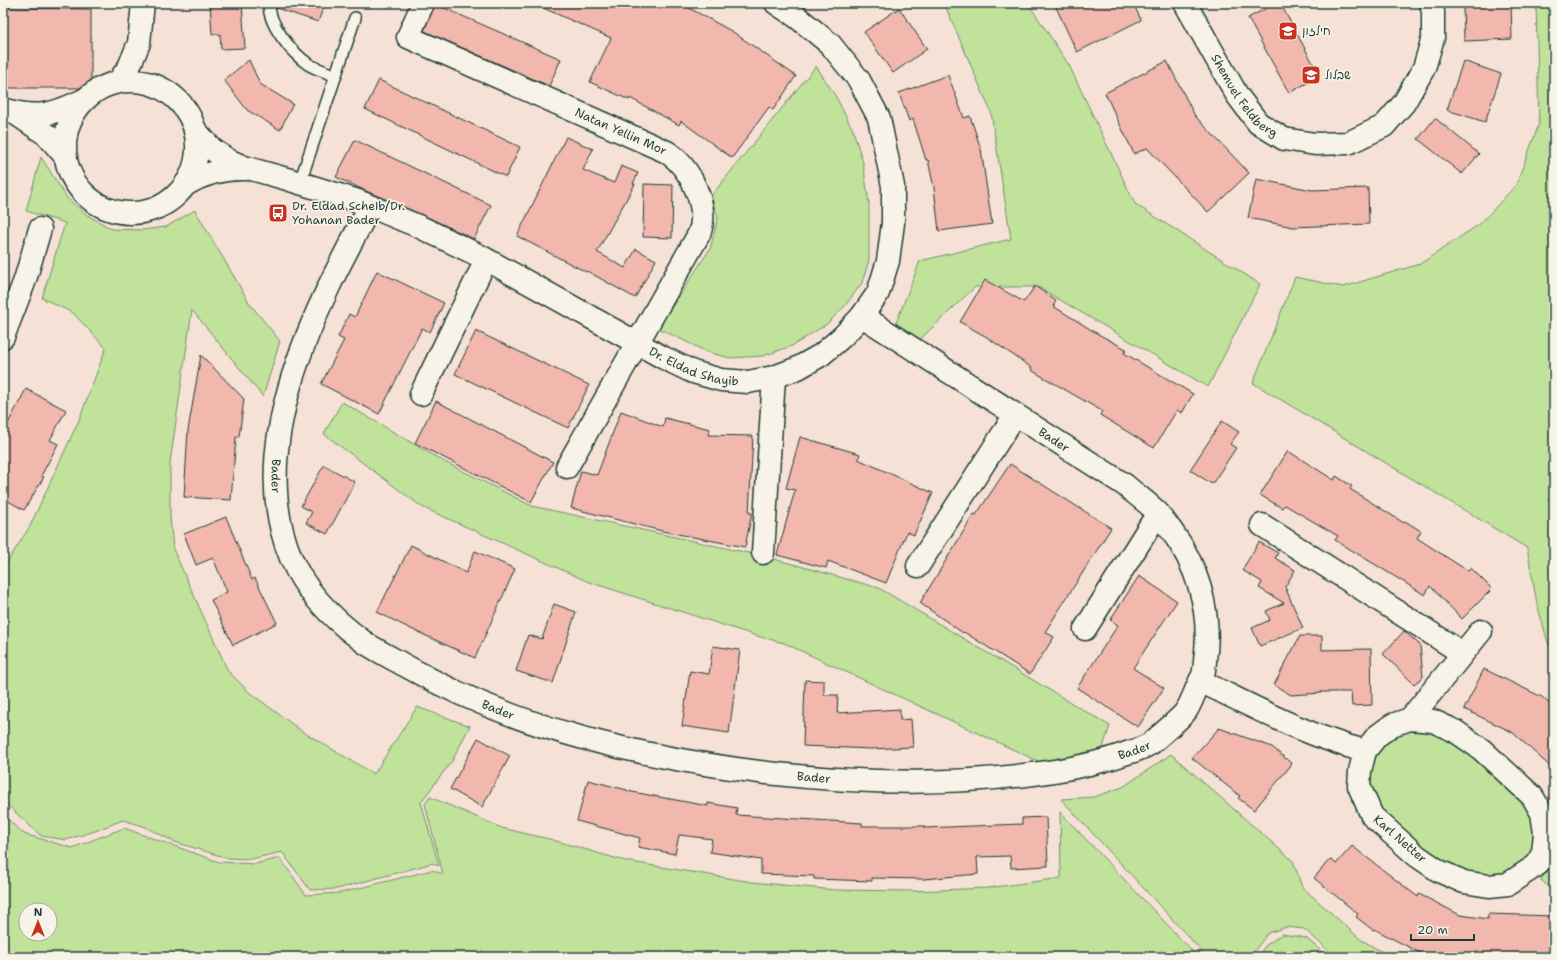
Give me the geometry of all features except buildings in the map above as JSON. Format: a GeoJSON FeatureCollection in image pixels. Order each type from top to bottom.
{"type":"FeatureCollection","features":[{"type":"Feature","properties":{"kind":"street"},"geometry":{"type":"LineString","coordinates":[[118,82],[130,67],[139,43],[143,3]]}},
{"type":"Feature","properties":{"kind":"street","name":"Natan Yellin Mor"},"geometry":{"type":"LineString","coordinates":[[423,3],[408,37],[661,149],[676,160],[688,173],[702,207],[703,218],[701,230],[637,343]]}},
{"type":"Feature","properties":{"kind":"street","name":"Dr. Eldad Shayib"},"geometry":{"type":"LineString","coordinates":[[185,185],[195,179],[234,169],[254,170],[300,182],[420,227],[486,260],[693,372],[721,380],[748,382],[774,377],[798,368],[821,355],[842,337],[862,316],[878,293],[888,261],[893,223],[893,186],[879,118],[858,80],[830,44],[797,17],[776,3]]}},
{"type":"Feature","properties":{"kind":"street","name":"Shemuel Feldberg"},"geometry":{"type":"LineString","coordinates":[[1185,3],[1237,96],[1258,123],[1284,139],[1315,144],[1348,144],[1384,126],[1404,103],[1424,68],[1433,38],[1433,12],[1431,3]]}},
{"type":"Feature","properties":{"kind":"street"},"geometry":{"type":"LineString","coordinates":[[139,43],[146,70],[155,85]]}},
{"type":"Feature","properties":{"kind":"street"},"geometry":{"type":"LineString","coordinates":[[9,111],[39,115],[59,111],[87,98],[101,88],[118,82],[137,82],[155,85],[174,97],[189,115],[195,130],[197,153],[193,170],[185,185],[171,200],[154,209],[134,213],[114,211],[97,204],[82,191],[71,175],[66,157],[65,141],[69,125],[76,110],[87,98]]}},
{"type":"Feature","properties":{"kind":"street"},"geometry":{"type":"LineString","coordinates":[[9,111],[47,136],[66,157]]}},
{"type":"Feature","properties":{"kind":"street"},"geometry":{"type":"LineString","coordinates":[[195,130],[207,144],[220,155],[236,164],[254,170]]}},
{"type":"Feature","properties":{"kind":"street","name":"Bader"},"geometry":{"type":"LineString","coordinates":[[370,207],[324,296],[300,354],[282,414],[276,472],[277,502],[281,531],[292,560],[308,589],[328,611],[366,643],[424,676],[482,703],[540,726],[599,743],[662,757],[727,768],[796,776],[871,782],[930,783],[989,780],[1048,772],[1108,760],[1148,746],[1187,710],[1204,672],[1208,631],[1201,588],[1184,548],[1158,513],[1125,486],[862,316]]}},
{"type":"Feature","properties":{"kind":"street"},"geometry":{"type":"LineString","coordinates":[[3,337],[25,280],[40,229]]}},
{"type":"Feature","properties":{"kind":"street"},"geometry":{"type":"LineString","coordinates":[[421,394],[486,260]]}},
{"type":"Feature","properties":{"kind":"street"},"geometry":{"type":"LineString","coordinates":[[567,467],[637,343]]}},
{"type":"Feature","properties":{"kind":"street"},"geometry":{"type":"LineString","coordinates":[[763,553],[774,377]]}},
{"type":"Feature","properties":{"kind":"street"},"geometry":{"type":"LineString","coordinates":[[918,566],[1015,415]]}},
{"type":"Feature","properties":{"kind":"street"},"geometry":{"type":"LineString","coordinates":[[1085,629],[1158,513]]}},
{"type":"Feature","properties":{"kind":"street"},"geometry":{"type":"LineString","coordinates":[[1262,526],[1462,653]]}},
{"type":"Feature","properties":{"kind":"street"},"geometry":{"type":"LineString","coordinates":[[1410,719],[1481,631]]}},
{"type":"Feature","properties":{"kind":"street"},"geometry":{"type":"LineString","coordinates":[[1200,681],[1313,735],[1365,751]]}},
{"type":"Feature","properties":{"kind":"street","name":"Karl Netter"},"geometry":{"type":"LineString","coordinates":[[1410,719],[1433,721],[1455,731],[1481,749],[1532,796],[1542,813],[1545,833],[1543,852],[1537,865],[1508,884],[1489,886],[1464,882],[1440,871],[1416,856],[1372,816],[1359,786],[1360,771],[1365,751],[1377,736],[1392,725],[1410,719]]}},
{"type":"Feature","properties":{"kind":"lane"},"geometry":{"type":"LineString","coordinates":[[269,3],[269,10],[280,34],[295,53],[309,65],[336,76]]}},
{"type":"Feature","properties":{"kind":"lane"},"geometry":{"type":"LineString","coordinates":[[300,182],[356,18]]}},
{"type":"Feature","properties":{"kind":"green space"},"geometry":{"type":"Polygon","coordinates":[[[940,3],[1028,3],[1069,65],[1135,204],[1260,284],[1208,387],[1038,287],[975,287],[913,346],[891,336],[920,261],[1011,239],[991,112],[947,10],[940,3]]]}},
{"type":"Feature","properties":{"kind":"green space"},"geometry":{"type":"Polygon","coordinates":[[[1536,3],[1554,3],[1554,651],[1548,643],[1537,604],[1527,548],[1253,383],[1295,277],[1343,287],[1420,264],[1481,223],[1516,185],[1539,124],[1536,3]]]}},
{"type":"Feature","properties":{"kind":"green space"},"geometry":{"type":"Polygon","coordinates":[[[816,66],[836,97],[853,130],[863,163],[869,203],[869,260],[862,283],[844,307],[827,324],[792,346],[763,356],[730,358],[707,352],[658,328],[710,249],[718,218],[711,196],[816,66]]]}},
{"type":"Feature","properties":{"kind":"green space"},"geometry":{"type":"Polygon","coordinates":[[[41,157],[67,198],[87,215],[112,229],[142,230],[166,227],[195,210],[250,304],[280,341],[263,397],[192,310],[170,463],[170,516],[173,549],[228,671],[250,693],[303,732],[374,774],[417,707],[470,726],[452,761],[421,802],[439,866],[433,863],[337,889],[310,890],[282,852],[251,859],[227,858],[175,842],[143,826],[123,820],[66,840],[41,836],[3,801],[3,569],[30,526],[79,420],[106,348],[73,313],[42,298],[65,223],[26,211],[41,157]]]}},
{"type":"Feature","properties":{"kind":"green space"},"geometry":{"type":"Polygon","coordinates":[[[342,402],[443,461],[532,506],[767,557],[879,588],[1110,726],[1101,753],[1042,763],[784,643],[757,636],[589,582],[422,507],[324,434],[342,402]]]}},
{"type":"Feature","properties":{"kind":"green space"},"geometry":{"type":"Polygon","coordinates":[[[1411,727],[1431,729],[1476,756],[1525,802],[1534,816],[1537,833],[1530,860],[1505,876],[1466,874],[1443,864],[1379,810],[1368,784],[1373,755],[1383,743],[1411,727]]]}},
{"type":"Feature","properties":{"kind":"green space"},"geometry":{"type":"Polygon","coordinates":[[[1171,754],[1293,861],[1302,887],[1360,939],[1391,957],[1336,957],[1304,929],[1287,927],[1268,933],[1250,957],[1207,957],[1061,799],[1094,797],[1123,787],[1171,754]]]}},
{"type":"Feature","properties":{"kind":"green space"},"geometry":{"type":"Polygon","coordinates":[[[430,797],[502,828],[553,840],[625,861],[752,882],[835,890],[913,891],[988,888],[1061,878],[1060,812],[1198,957],[3,957],[3,815],[24,834],[72,848],[124,828],[219,862],[255,864],[280,858],[306,895],[340,893],[432,870],[443,874],[425,804],[430,797]]]}},
{"type":"Feature","properties":{"kind":"green space"},"geometry":{"type":"Polygon","coordinates":[[[1554,861],[1554,891],[1541,880],[1554,861]]]}},
{"type":"Feature","properties":{"kind":"green space"},"geometry":{"type":"Polygon","coordinates":[[[1282,934],[1306,938],[1328,957],[1258,957],[1265,946],[1282,934]]]}},
{"type":"Feature","properties":{"kind":"place","name":"חילזון"},"geometry":{"type":"Point","coordinates":[1288,31]}},
{"type":"Feature","properties":{"kind":"place","name":"שבלול"},"geometry":{"type":"Point","coordinates":[1311,75]}},
{"type":"Feature","properties":{"kind":"place","name":"Dr. Eldad Scheib/Dr. Yohanan Bader"},"geometry":{"type":"Point","coordinates":[278,213]}}]}
